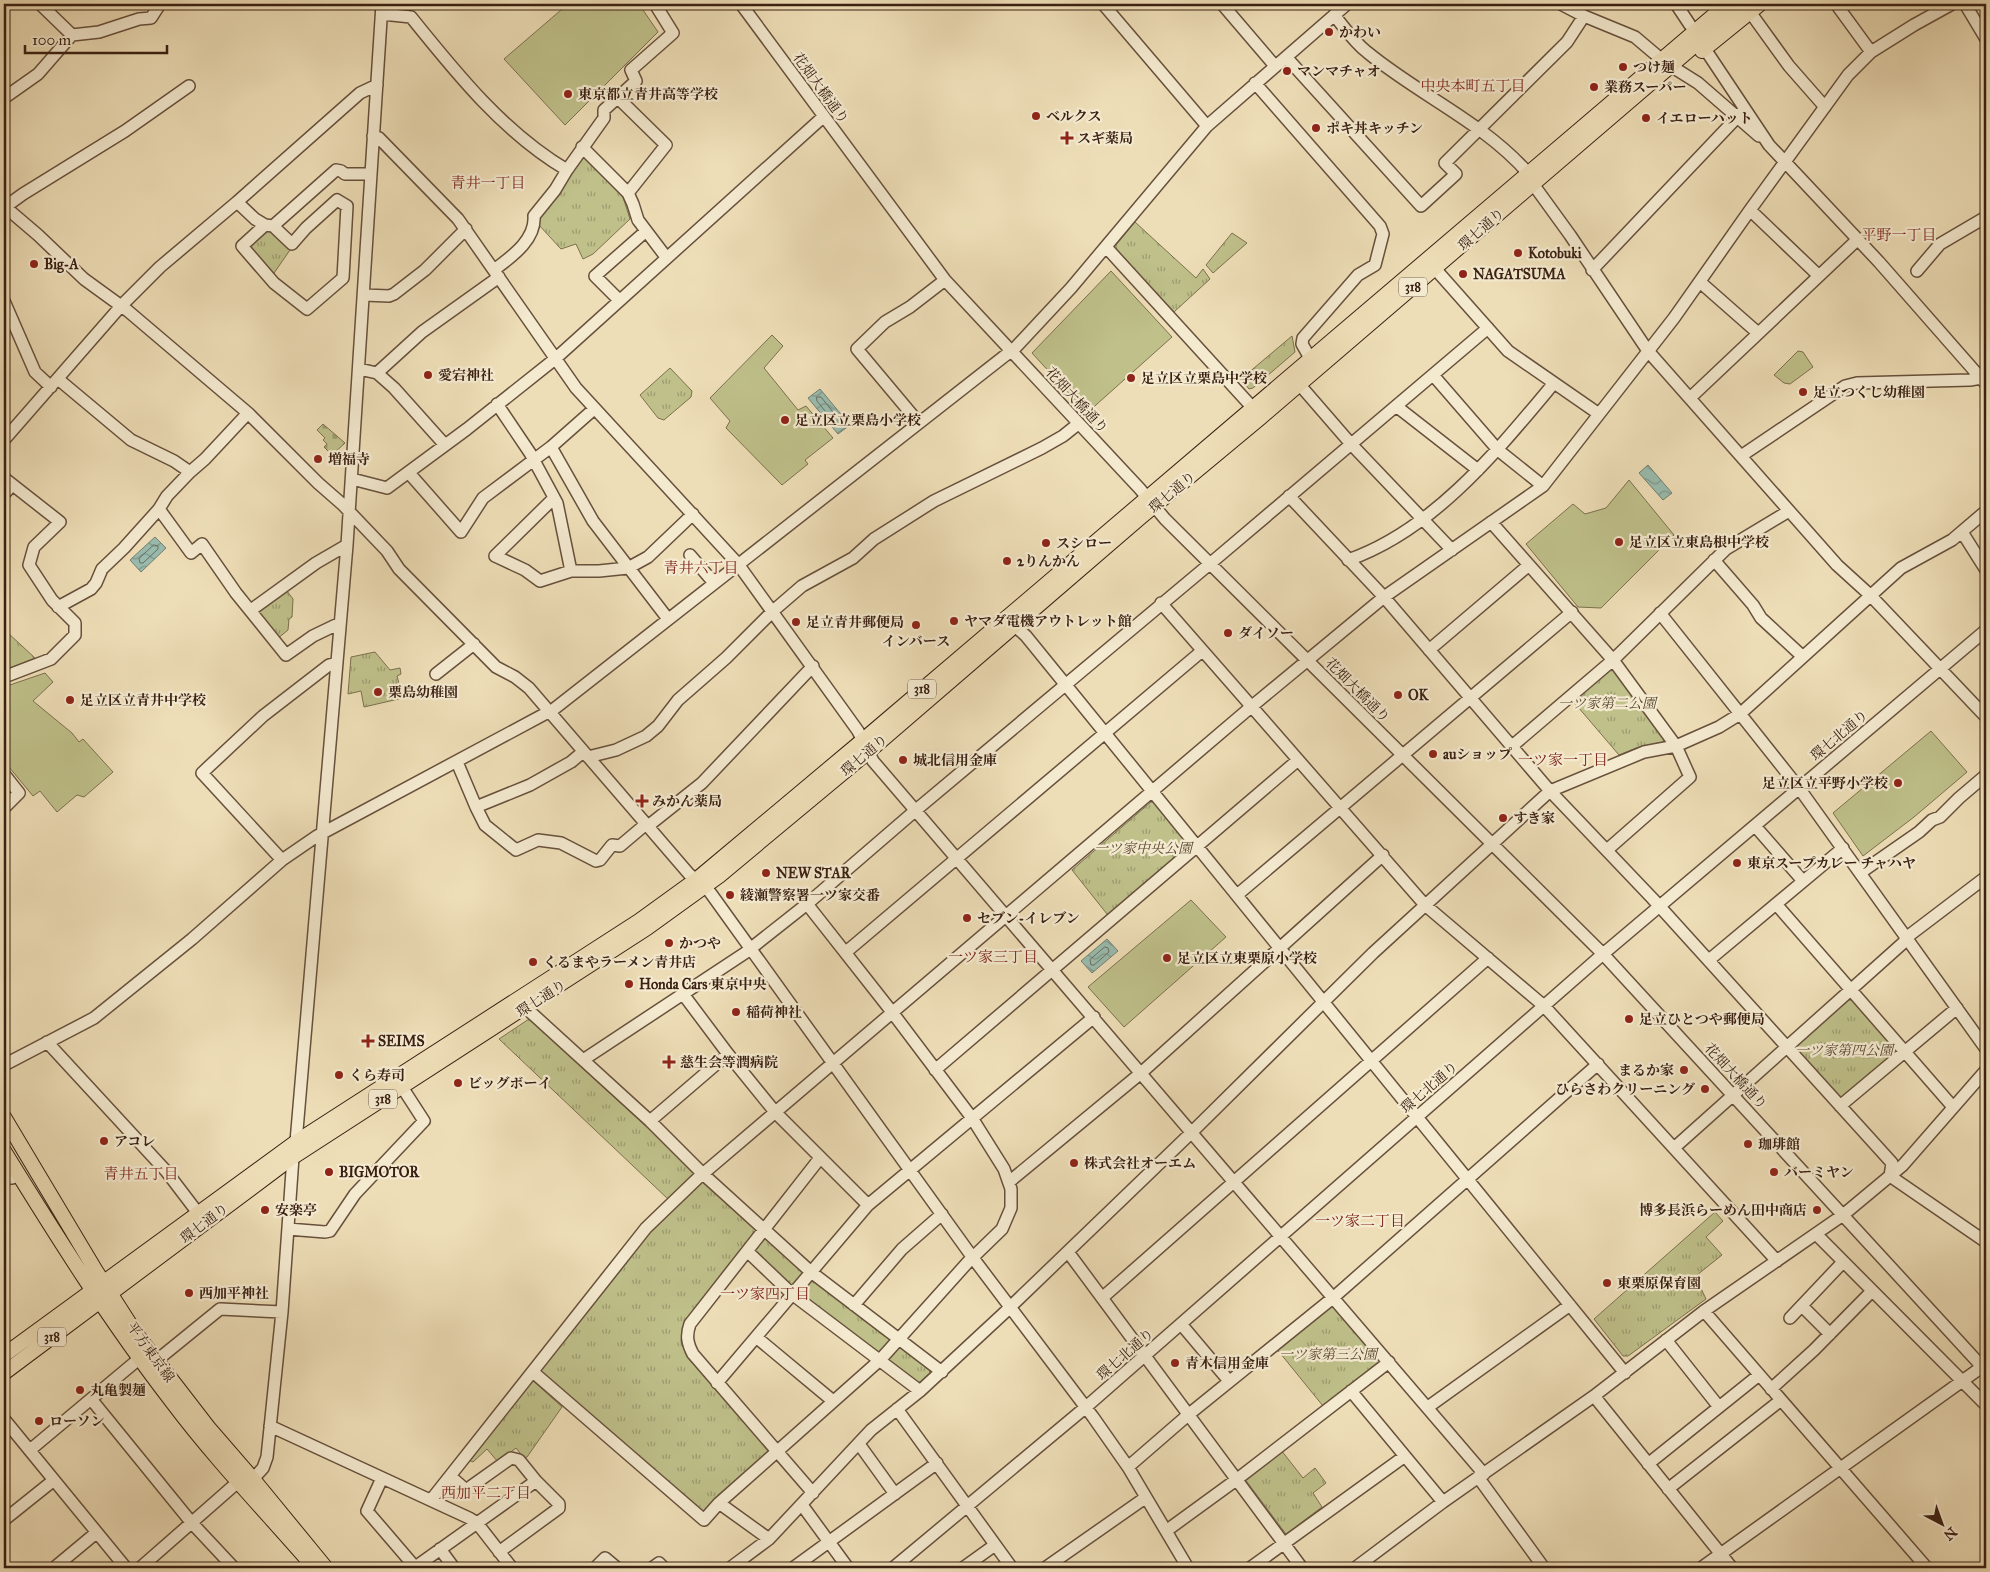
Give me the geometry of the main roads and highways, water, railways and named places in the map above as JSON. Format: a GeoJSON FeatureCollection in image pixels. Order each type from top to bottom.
{"type":"FeatureCollection","features":[{"type":"Feature","properties":{"kind":"main road","name":"環七通り"},"geometry":{"type":"LineString","coordinates":[[1666,63],[1670,45],[1714,4]]}},
{"type":"Feature","properties":{"kind":"main road","name":"環七通り"},"geometry":{"type":"LineString","coordinates":[[866,746],[1150,502],[1260,418],[1431,264],[1666,63],[1727,4]]}},
{"type":"Feature","properties":{"kind":"main road","name":"環七通り"},"geometry":{"type":"LineString","coordinates":[[1666,63],[1751,7]]}},
{"type":"Feature","properties":{"kind":"main road","name":"環七通り"},"geometry":{"type":"LineString","coordinates":[[1666,63],[1684,62],[1705,49],[1751,7]]}},
{"type":"Feature","properties":{"kind":"main road","name":"環七通り"},"geometry":{"type":"LineString","coordinates":[[4,1355],[101,1292],[293,1157],[647,928],[866,746],[1015,626],[1252,407],[1310,358],[1431,264]]}},
{"type":"Feature","properties":{"kind":"main road","name":"環七通り"},"geometry":{"type":"LineString","coordinates":[[4,1373],[198,1213],[296,1142],[701,883]]}},
{"type":"Feature","properties":{"kind":"main road","name":"平方東京線"},"geometry":{"type":"LineString","coordinates":[[4,1117],[101,1292],[140,1358],[175,1406],[314,1568]]}},
{"type":"Feature","properties":{"kind":"main road","name":"平方東京線"},"geometry":{"type":"LineString","coordinates":[[4,1151],[19,1176],[101,1292],[208,1427],[253,1478],[326,1568]]}},
{"type":"Feature","properties":{"kind":"water"},"geometry":{"type":"Polygon","coordinates":[[[820,389],[850,425],[838,434],[808,398],[820,389]]]}},
{"type":"Feature","properties":{"kind":"water"},"geometry":{"type":"Polygon","coordinates":[[[1648,465],[1672,493],[1663,500],[1639,473],[1648,465]]]}},
{"type":"Feature","properties":{"kind":"water"},"geometry":{"type":"Polygon","coordinates":[[[155,537],[166,548],[141,572],[130,560],[155,537]]]}},
{"type":"Feature","properties":{"kind":"water"},"geometry":{"type":"Polygon","coordinates":[[[1107,939],[1118,951],[1092,973],[1081,961],[1107,939]]]}},
{"type":"Feature","properties":{"kind":"place","name":"かわい"},"geometry":{"type":"Point","coordinates":[1329,32]}},
{"type":"Feature","properties":{"kind":"place","name":"つけ麺"},"geometry":{"type":"Point","coordinates":[1623,67]}},
{"type":"Feature","properties":{"kind":"place","name":"マンマチャオ"},"geometry":{"type":"Point","coordinates":[1287,71]}},
{"type":"Feature","properties":{"kind":"place","name":"業務スーパー"},"geometry":{"type":"Point","coordinates":[1594,87]}},
{"type":"Feature","properties":{"kind":"place","name":"東京都立青井高等学校"},"geometry":{"type":"Point","coordinates":[568,94]}},
{"type":"Feature","properties":{"kind":"place","name":"ベルクス"},"geometry":{"type":"Point","coordinates":[1036,116]}},
{"type":"Feature","properties":{"kind":"place","name":"イエローハット"},"geometry":{"type":"Point","coordinates":[1646,118]}},
{"type":"Feature","properties":{"kind":"place","name":"ポキ丼キッチン"},"geometry":{"type":"Point","coordinates":[1316,128]}},
{"type":"Feature","properties":{"kind":"place","name":"スギ薬局"},"geometry":{"type":"Point","coordinates":[1067,138]}},
{"type":"Feature","properties":{"kind":"place","name":"Kotobuki"},"geometry":{"type":"Point","coordinates":[1518,253]}},
{"type":"Feature","properties":{"kind":"place","name":"Big-A"},"geometry":{"type":"Point","coordinates":[34,264]}},
{"type":"Feature","properties":{"kind":"place","name":"NAGATSUMA"},"geometry":{"type":"Point","coordinates":[1463,274]}},
{"type":"Feature","properties":{"kind":"place","name":"愛宕神社"},"geometry":{"type":"Point","coordinates":[428,375]}},
{"type":"Feature","properties":{"kind":"place","name":"足立区立栗島中学校"},"geometry":{"type":"Point","coordinates":[1131,378]}},
{"type":"Feature","properties":{"kind":"place","name":"足立つくし幼稚園"},"geometry":{"type":"Point","coordinates":[1803,392]}},
{"type":"Feature","properties":{"kind":"place","name":"足立区立栗島小学校"},"geometry":{"type":"Point","coordinates":[785,420]}},
{"type":"Feature","properties":{"kind":"place","name":"増福寺"},"geometry":{"type":"Point","coordinates":[318,459]}},
{"type":"Feature","properties":{"kind":"place","name":"足立区立東島根中学校"},"geometry":{"type":"Point","coordinates":[1619,542]}},
{"type":"Feature","properties":{"kind":"place","name":"スシロー"},"geometry":{"type":"Point","coordinates":[1046,543]}},
{"type":"Feature","properties":{"kind":"place","name":"2りんかん"},"geometry":{"type":"Point","coordinates":[1007,561]}},
{"type":"Feature","properties":{"kind":"place","name":"ヤマダ電機アウトレット館"},"geometry":{"type":"Point","coordinates":[954,621]}},
{"type":"Feature","properties":{"kind":"place","name":"足立青井郵便局"},"geometry":{"type":"Point","coordinates":[796,622]}},
{"type":"Feature","properties":{"kind":"place","name":"インバース"},"geometry":{"type":"Point","coordinates":[916,625]}},
{"type":"Feature","properties":{"kind":"place","name":"ダイソー"},"geometry":{"type":"Point","coordinates":[1228,633]}},
{"type":"Feature","properties":{"kind":"place","name":"栗島幼稚園"},"geometry":{"type":"Point","coordinates":[378,692]}},
{"type":"Feature","properties":{"kind":"place","name":"OK"},"geometry":{"type":"Point","coordinates":[1398,695]}},
{"type":"Feature","properties":{"kind":"place","name":"足立区立青井中学校"},"geometry":{"type":"Point","coordinates":[70,700]}},
{"type":"Feature","properties":{"kind":"place","name":"auショップ"},"geometry":{"type":"Point","coordinates":[1433,754]}},
{"type":"Feature","properties":{"kind":"place","name":"城北信用金庫"},"geometry":{"type":"Point","coordinates":[903,760]}},
{"type":"Feature","properties":{"kind":"place","name":"足立区立平野小学校"},"geometry":{"type":"Point","coordinates":[1898,783]}},
{"type":"Feature","properties":{"kind":"place","name":"みかん薬局"},"geometry":{"type":"Point","coordinates":[642,801]}},
{"type":"Feature","properties":{"kind":"place","name":"すき家"},"geometry":{"type":"Point","coordinates":[1503,818]}},
{"type":"Feature","properties":{"kind":"place","name":"東京スープカレー チャハヤ"},"geometry":{"type":"Point","coordinates":[1737,863]}},
{"type":"Feature","properties":{"kind":"place","name":"NEW STAR"},"geometry":{"type":"Point","coordinates":[766,873]}},
{"type":"Feature","properties":{"kind":"place","name":"綾瀬警察署一ツ家交番"},"geometry":{"type":"Point","coordinates":[730,895]}},
{"type":"Feature","properties":{"kind":"place","name":"セブン-イレブン"},"geometry":{"type":"Point","coordinates":[967,918]}},
{"type":"Feature","properties":{"kind":"place","name":"かつや"},"geometry":{"type":"Point","coordinates":[669,943]}},
{"type":"Feature","properties":{"kind":"place","name":"足立区立東栗原小学校"},"geometry":{"type":"Point","coordinates":[1167,958]}},
{"type":"Feature","properties":{"kind":"place","name":"くるまやラーメン青井店"},"geometry":{"type":"Point","coordinates":[533,962]}},
{"type":"Feature","properties":{"kind":"place","name":"Honda Cars 東京中央"},"geometry":{"type":"Point","coordinates":[629,984]}},
{"type":"Feature","properties":{"kind":"place","name":"稲荷神社"},"geometry":{"type":"Point","coordinates":[736,1012]}},
{"type":"Feature","properties":{"kind":"place","name":"足立ひとつや郵便局"},"geometry":{"type":"Point","coordinates":[1629,1019]}},
{"type":"Feature","properties":{"kind":"place","name":"SEIMS"},"geometry":{"type":"Point","coordinates":[368,1041]}},
{"type":"Feature","properties":{"kind":"place","name":"慈生会等潤病院"},"geometry":{"type":"Point","coordinates":[669,1062]}},
{"type":"Feature","properties":{"kind":"place","name":"まるか家"},"geometry":{"type":"Point","coordinates":[1684,1070]}},
{"type":"Feature","properties":{"kind":"place","name":"くら寿司"},"geometry":{"type":"Point","coordinates":[339,1075]}},
{"type":"Feature","properties":{"kind":"place","name":"ビッグボーイ"},"geometry":{"type":"Point","coordinates":[458,1083]}},
{"type":"Feature","properties":{"kind":"place","name":"ひらさわクリーニング"},"geometry":{"type":"Point","coordinates":[1705,1089]}},
{"type":"Feature","properties":{"kind":"place","name":"アコレ"},"geometry":{"type":"Point","coordinates":[104,1141]}},
{"type":"Feature","properties":{"kind":"place","name":"珈琲館"},"geometry":{"type":"Point","coordinates":[1748,1144]}},
{"type":"Feature","properties":{"kind":"place","name":"株式会社オーエム"},"geometry":{"type":"Point","coordinates":[1074,1163]}},
{"type":"Feature","properties":{"kind":"place","name":"BIGMOTOR"},"geometry":{"type":"Point","coordinates":[329,1172]}},
{"type":"Feature","properties":{"kind":"place","name":"バーミヤン"},"geometry":{"type":"Point","coordinates":[1774,1172]}},
{"type":"Feature","properties":{"kind":"place","name":"安楽亭"},"geometry":{"type":"Point","coordinates":[265,1210]}},
{"type":"Feature","properties":{"kind":"place","name":"博多長浜らーめん田中商店"},"geometry":{"type":"Point","coordinates":[1817,1210]}},
{"type":"Feature","properties":{"kind":"place","name":"東栗原保育園"},"geometry":{"type":"Point","coordinates":[1607,1283]}},
{"type":"Feature","properties":{"kind":"place","name":"西加平神社"},"geometry":{"type":"Point","coordinates":[189,1293]}},
{"type":"Feature","properties":{"kind":"place","name":"青木信用金庫"},"geometry":{"type":"Point","coordinates":[1175,1363]}},
{"type":"Feature","properties":{"kind":"place","name":"丸亀製麺"},"geometry":{"type":"Point","coordinates":[80,1390]}},
{"type":"Feature","properties":{"kind":"place","name":"ローソン"},"geometry":{"type":"Point","coordinates":[39,1421]}},
{"type":"Feature","properties":{"kind":"district","name":"中央本町五丁目"},"geometry":{"type":"Point","coordinates":[1473,86]}},
{"type":"Feature","properties":{"kind":"district","name":"青井一丁目"},"geometry":{"type":"Point","coordinates":[488,183]}},
{"type":"Feature","properties":{"kind":"district","name":"平野一丁目"},"geometry":{"type":"Point","coordinates":[1899,235]}},
{"type":"Feature","properties":{"kind":"district","name":"青井六丁目"},"geometry":{"type":"Point","coordinates":[701,568]}},
{"type":"Feature","properties":{"kind":"district","name":"一ツ家一丁目"},"geometry":{"type":"Point","coordinates":[1563,760]}},
{"type":"Feature","properties":{"kind":"district","name":"一ツ家三丁目"},"geometry":{"type":"Point","coordinates":[993,957]}},
{"type":"Feature","properties":{"kind":"district","name":"青井五丁目"},"geometry":{"type":"Point","coordinates":[141,1174]}},
{"type":"Feature","properties":{"kind":"district","name":"一ツ家二丁目"},"geometry":{"type":"Point","coordinates":[1360,1221]}},
{"type":"Feature","properties":{"kind":"district","name":"一ツ家四丁目"},"geometry":{"type":"Point","coordinates":[765,1294]}},
{"type":"Feature","properties":{"kind":"district","name":"西加平二丁目"},"geometry":{"type":"Point","coordinates":[486,1493]}},
{"type":"Feature","properties":{"kind":"park label","name":"一ツ家第二公園"},"geometry":{"type":"Point","coordinates":[1607,703]}},
{"type":"Feature","properties":{"kind":"park label","name":"一ツ家中央公園"},"geometry":{"type":"Point","coordinates":[1143,848]}},
{"type":"Feature","properties":{"kind":"park label","name":"一ツ家第四公園"},"geometry":{"type":"Point","coordinates":[1844,1050]}},
{"type":"Feature","properties":{"kind":"park label","name":"一ツ家第三公園"},"geometry":{"type":"Point","coordinates":[1328,1354]}}]}
